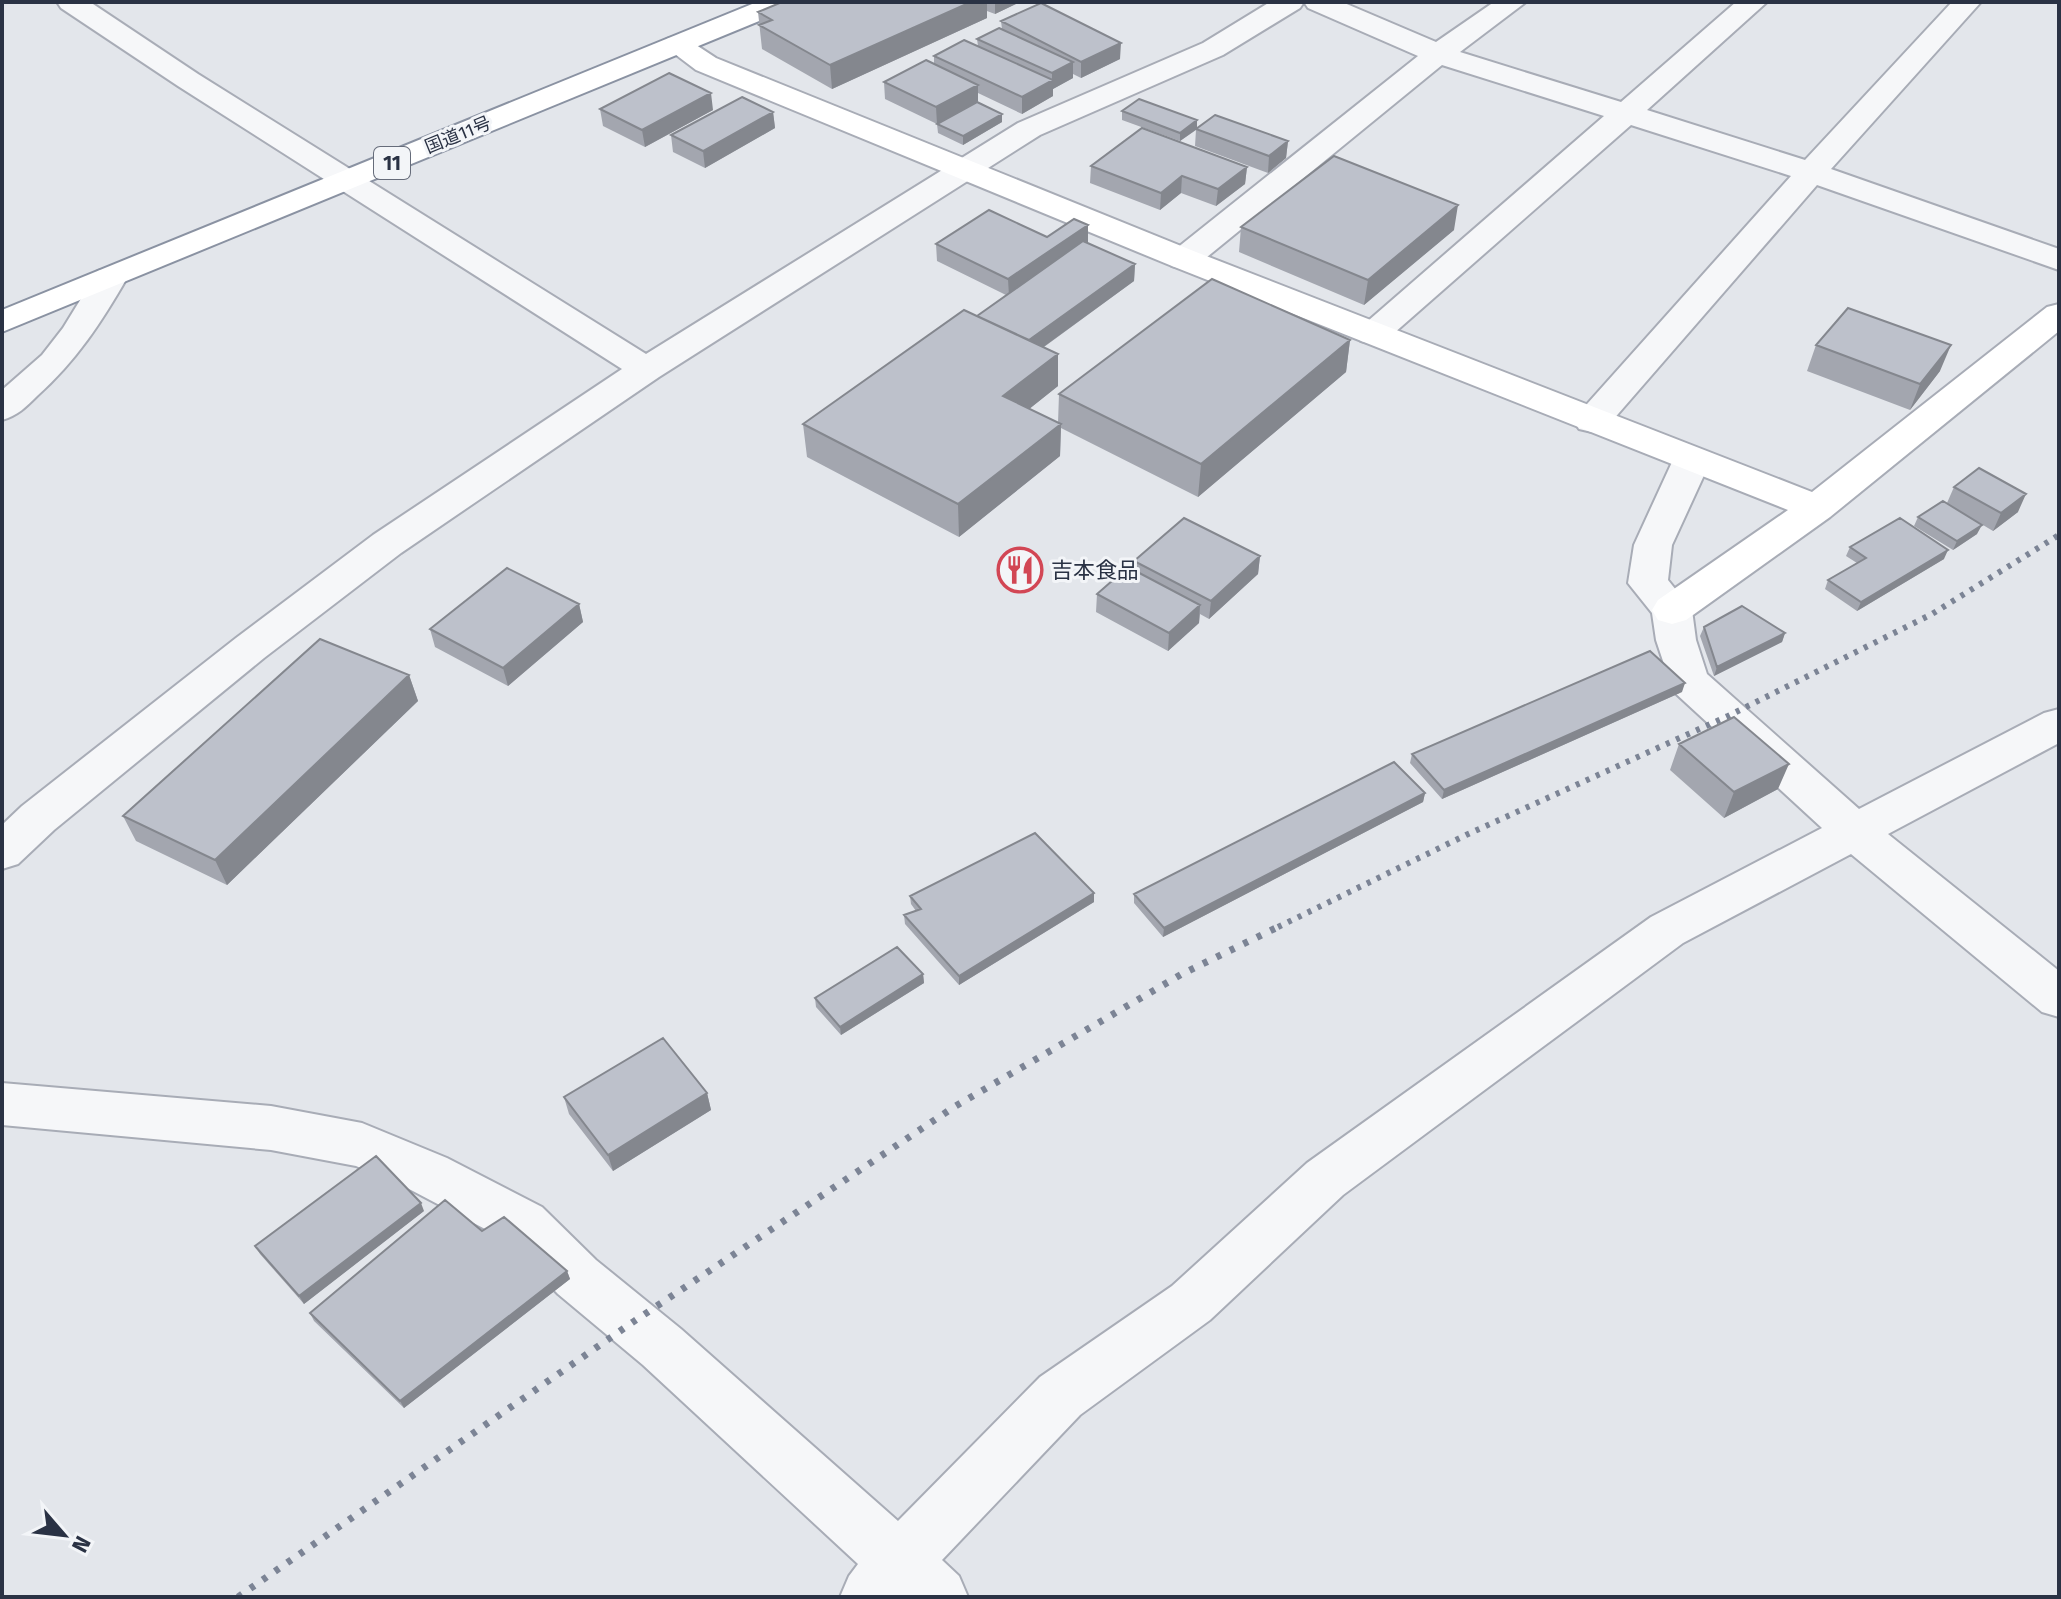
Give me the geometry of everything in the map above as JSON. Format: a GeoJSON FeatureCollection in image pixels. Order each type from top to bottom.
{"type":"FeatureCollection","features":[{"type":"Feature","properties":{"kind":"main road","name":"国道11号"},"geometry":{"type":"LineString","coordinates":[[2,322],[781,2]]}},
{"type":"Feature","properties":{"kind":"main road"},"geometry":{"type":"LineString","coordinates":[[677,45],[706,64],[1184,259],[1817,508]]}},
{"type":"Feature","properties":{"kind":"main road"},"geometry":{"type":"LineString","coordinates":[[1672,610],[1817,508],[2059,314]]}},
{"type":"Feature","properties":{"kind":"street"},"geometry":{"type":"LineString","coordinates":[[71,2],[532,300],[646,369]]}},
{"type":"Feature","properties":{"kind":"street"},"geometry":{"type":"LineString","coordinates":[[2,852],[38,818],[250,648],[387,544],[646,369],[962,168],[1029,129],[1213,49],[1290,2]]}},
{"type":"Feature","properties":{"kind":"street"},"geometry":{"type":"LineString","coordinates":[[1318,2],[1438,54],[1811,172],[2059,260]]}},
{"type":"Feature","properties":{"kind":"street"},"geometry":{"type":"LineString","coordinates":[[1184,259],[1438,54],[1512,2]]}},
{"type":"Feature","properties":{"kind":"street"},"geometry":{"type":"LineString","coordinates":[[1373,334],[1753,2]]}},
{"type":"Feature","properties":{"kind":"street"},"geometry":{"type":"LineString","coordinates":[[1592,421],[1811,172],[1967,2]]}},
{"type":"Feature","properties":{"kind":"street"},"geometry":{"type":"LineString","coordinates":[[2,409],[54,362],[78,332],[110,278]]}},
{"type":"Feature","properties":{"kind":"street"},"geometry":{"type":"LineString","coordinates":[[1692,460],[1653,545],[1648,583],[1672,610],[1676,640],[1688,681],[1855,832],[2059,998]]}},
{"type":"Feature","properties":{"kind":"street"},"geometry":{"type":"LineString","coordinates":[[2,1104],[271,1128],[362,1145],[429,1174],[523,1223],[577,1277],[662,1347],[902,1585],[1060,1396],[1191,1303],[1325,1179],[1667,930],[2059,724]]}},
{"type":"Feature","properties":{"kind":"building"},"geometry":{"type":"Polygon","coordinates":[[[782,2],[971,2],[830,65],[759,25],[772,20],[758,12],[782,2]]]}},
{"type":"Feature","properties":{"kind":"building"},"geometry":{"type":"Polygon","coordinates":[[[1041,3],[1121,43],[1081,62],[1001,21],[1041,3]]]}},
{"type":"Feature","properties":{"kind":"building"},"geometry":{"type":"Polygon","coordinates":[[[999,28],[1073,62],[1052,73],[977,39],[999,28]]]}},
{"type":"Feature","properties":{"kind":"building"},"geometry":{"type":"Polygon","coordinates":[[[964,40],[1053,80],[1022,97],[934,56],[964,40]]]}},
{"type":"Feature","properties":{"kind":"building"},"geometry":{"type":"Polygon","coordinates":[[[926,60],[978,85],[936,107],[884,82],[926,60]]]}},
{"type":"Feature","properties":{"kind":"building"},"geometry":{"type":"Polygon","coordinates":[[[669,73],[711,93],[642,130],[600,109],[669,73]]]}},
{"type":"Feature","properties":{"kind":"building"},"geometry":{"type":"Polygon","coordinates":[[[742,97],[773,112],[703,151],[671,135],[742,97]]]}},
{"type":"Feature","properties":{"kind":"building"},"geometry":{"type":"Polygon","coordinates":[[[1139,99],[1197,120],[1180,133],[1122,111],[1139,99]]]}},
{"type":"Feature","properties":{"kind":"building"},"geometry":{"type":"Polygon","coordinates":[[[977,102],[1002,114],[963,136],[937,124],[977,102]]]}},
{"type":"Feature","properties":{"kind":"building"},"geometry":{"type":"Polygon","coordinates":[[[1215,115],[1288,141],[1269,156],[1196,129],[1215,115]]]}},
{"type":"Feature","properties":{"kind":"building"},"geometry":{"type":"Polygon","coordinates":[[[1142,128],[1247,167],[1218,189],[1182,176],[1161,193],[1091,166],[1142,128]]]}},
{"type":"Feature","properties":{"kind":"building"},"geometry":{"type":"Polygon","coordinates":[[[1334,156],[1458,205],[1368,280],[1241,227],[1334,156]]]}},
{"type":"Feature","properties":{"kind":"building"},"geometry":{"type":"Polygon","coordinates":[[[989,210],[1047,237],[1074,219],[1088,225],[1008,279],[936,244],[989,210]]]}},
{"type":"Feature","properties":{"kind":"building"},"geometry":{"type":"Polygon","coordinates":[[[1083,241],[1135,264],[1029,340],[977,316],[1083,241]]]}},
{"type":"Feature","properties":{"kind":"building"},"geometry":{"type":"Polygon","coordinates":[[[1212,279],[1350,340],[1201,464],[1059,394],[1212,279]]]}},
{"type":"Feature","properties":{"kind":"building"},"geometry":{"type":"Polygon","coordinates":[[[1848,308],[1951,345],[1920,384],[1816,345],[1848,308]]]}},
{"type":"Feature","properties":{"kind":"building"},"geometry":{"type":"Polygon","coordinates":[[[964,310],[1058,354],[1003,396],[1061,424],[958,504],[803,424],[964,310]]]}},
{"type":"Feature","properties":{"kind":"building"},"geometry":{"type":"Polygon","coordinates":[[[1979,468],[2026,494],[2001,513],[1954,487],[1979,468]]]}},
{"type":"Feature","properties":{"kind":"building"},"geometry":{"type":"Polygon","coordinates":[[[1943,501],[1982,525],[1957,541],[1918,517],[1943,501]]]}},
{"type":"Feature","properties":{"kind":"building"},"geometry":{"type":"Polygon","coordinates":[[[1184,518],[1260,556],[1211,601],[1134,561],[1184,518]]]}},
{"type":"Feature","properties":{"kind":"building"},"geometry":{"type":"Polygon","coordinates":[[[1900,518],[1948,550],[1861,602],[1828,580],[1866,558],[1850,547],[1900,518]]]}},
{"type":"Feature","properties":{"kind":"building"},"geometry":{"type":"Polygon","coordinates":[[[1128,567],[1200,605],[1169,633],[1097,594],[1128,567]]]}},
{"type":"Feature","properties":{"kind":"building"},"geometry":{"type":"Polygon","coordinates":[[[507,568],[579,604],[503,668],[430,629],[507,568]]]}},
{"type":"Feature","properties":{"kind":"building"},"geometry":{"type":"Polygon","coordinates":[[[1742,606],[1785,633],[1717,667],[1704,627],[1742,606]]]}},
{"type":"Feature","properties":{"kind":"building"},"geometry":{"type":"Polygon","coordinates":[[[320,639],[409,675],[215,860],[123,816],[320,639]]]}},
{"type":"Feature","properties":{"kind":"building"},"geometry":{"type":"Polygon","coordinates":[[[1650,651],[1685,683],[1444,790],[1412,754],[1650,651]]]}},
{"type":"Feature","properties":{"kind":"building"},"geometry":{"type":"Polygon","coordinates":[[[1734,717],[1789,764],[1734,792],[1679,744],[1734,717]]]}},
{"type":"Feature","properties":{"kind":"building"},"geometry":{"type":"Polygon","coordinates":[[[1394,762],[1425,793],[1164,928],[1134,894],[1394,762]]]}},
{"type":"Feature","properties":{"kind":"building"},"geometry":{"type":"Polygon","coordinates":[[[1035,833],[1094,893],[959,976],[904,915],[921,909],[910,896],[1035,833]]]}},
{"type":"Feature","properties":{"kind":"building"},"geometry":{"type":"Polygon","coordinates":[[[897,947],[923,974],[840,1027],[815,998],[897,947]]]}},
{"type":"Feature","properties":{"kind":"building"},"geometry":{"type":"Polygon","coordinates":[[[663,1038],[707,1093],[608,1155],[564,1097],[663,1038]]]}},
{"type":"Feature","properties":{"kind":"building"},"geometry":{"type":"Polygon","coordinates":[[[376,1156],[421,1203],[299,1296],[255,1246],[376,1156]]]}},
{"type":"Feature","properties":{"kind":"building"},"geometry":{"type":"Polygon","coordinates":[[[445,1200],[482,1231],[504,1217],[567,1271],[400,1401],[310,1313],[445,1200]]]}},
{"type":"Feature","properties":{"kind":"railway"},"geometry":{"type":"LineString","coordinates":[[1278,927],[1466,835],[1728,716],[1932,614],[2059,535]]}},
{"type":"Feature","properties":{"kind":"railway"},"geometry":{"type":"LineString","coordinates":[[238,1597],[633,1322],[954,1107],[1182,974],[1282,925]]}},
{"type":"Feature","properties":{"kind":"place","name":"吉本食品"},"geometry":{"type":"Point","coordinates":[1020,570]}}]}
